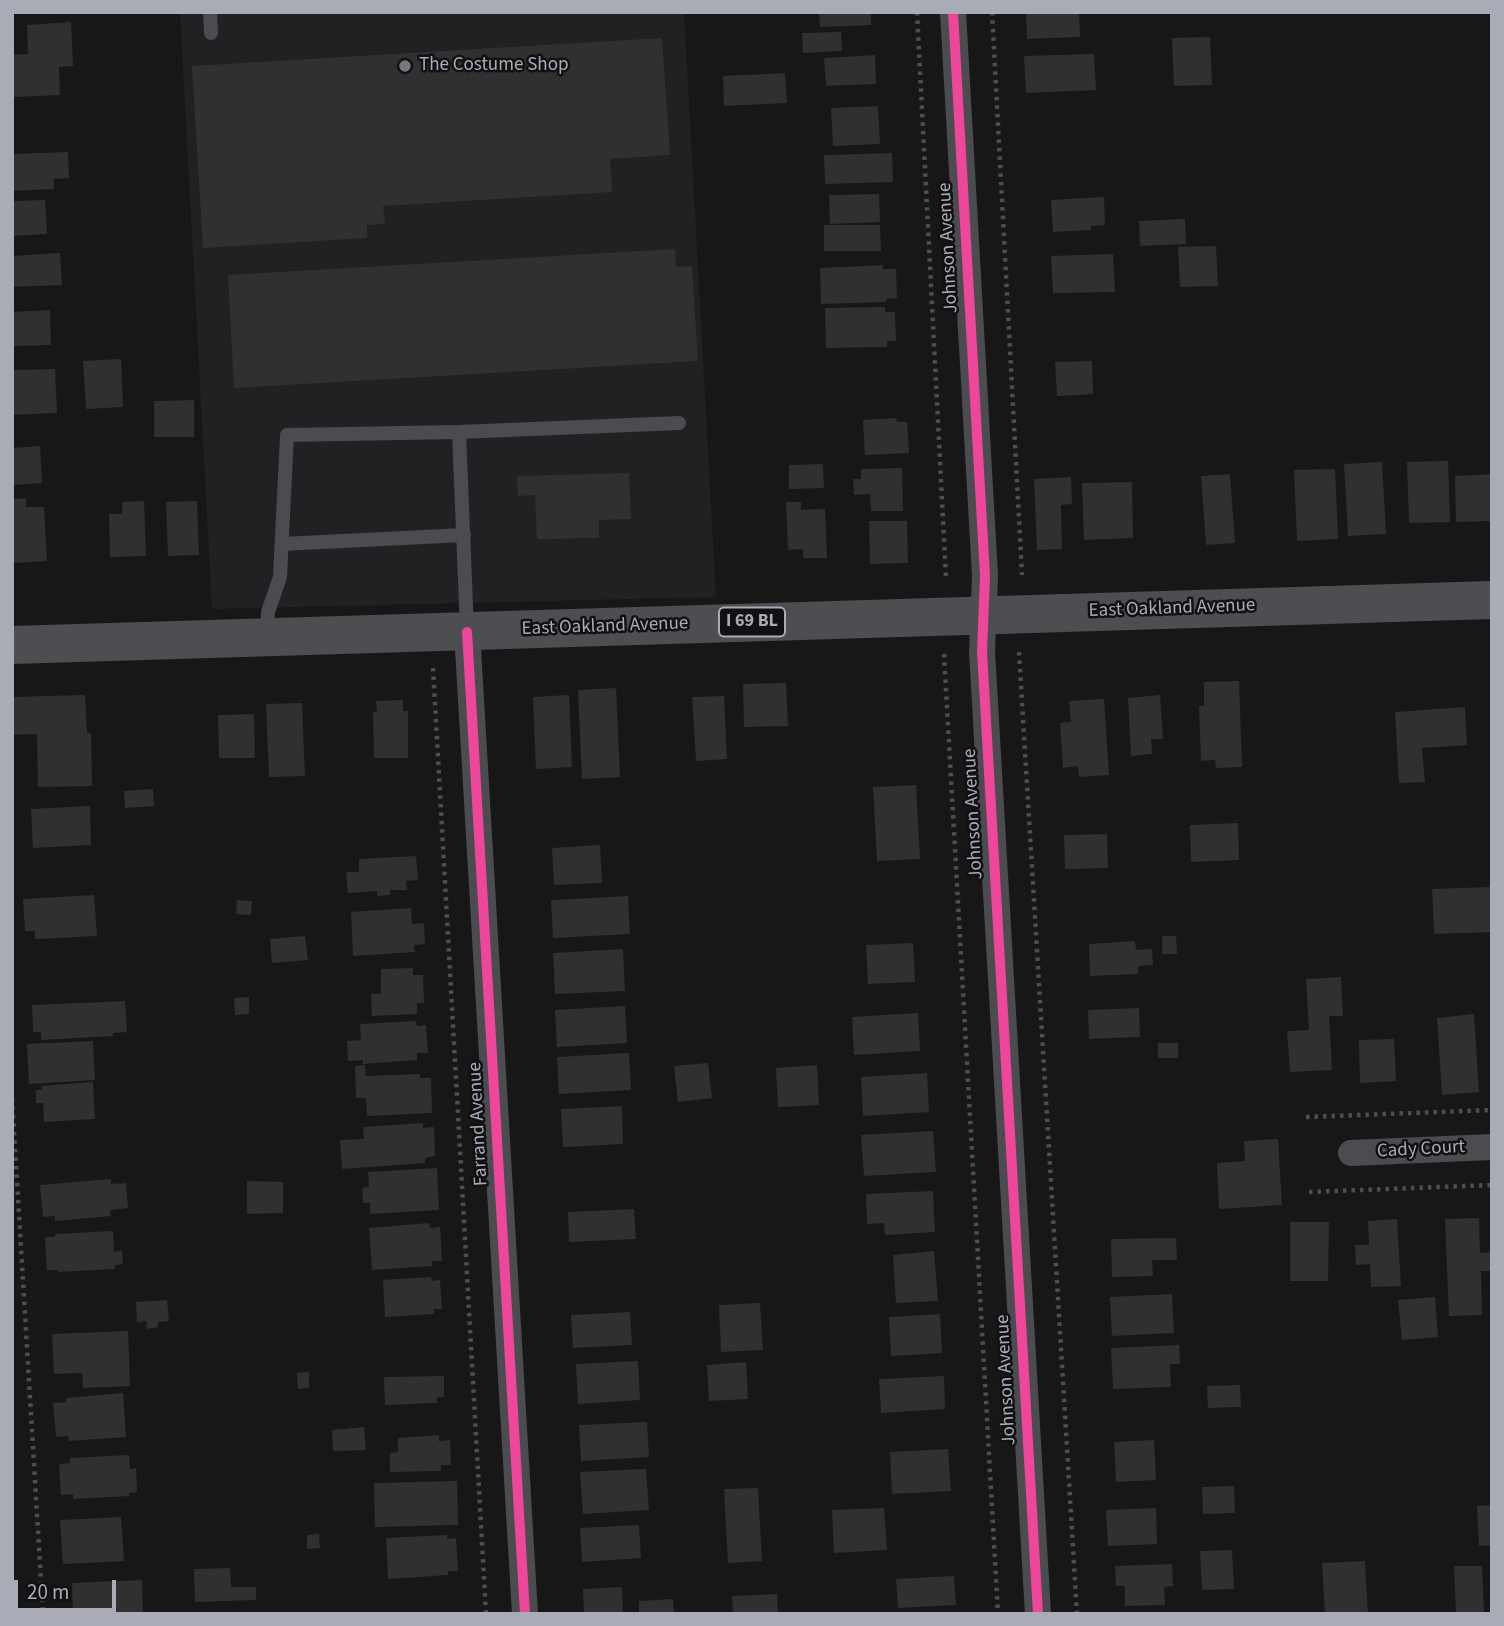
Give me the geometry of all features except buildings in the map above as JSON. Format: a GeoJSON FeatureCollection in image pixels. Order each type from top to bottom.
{"type":"FeatureCollection","features":[{"type":"Feature","properties":{"kind":"main road","name":"East Oakland Avenue"},"geometry":{"type":"LineString","coordinates":[[12,645],[1492,600]]}},
{"type":"Feature","properties":{"kind":"street","name":"Johnson Avenue"},"geometry":{"type":"LineString","coordinates":[[953,12],[985,576],[983,666],[1038,1614]]}},
{"type":"Feature","properties":{"kind":"street","name":"Farrand Avenue"},"geometry":{"type":"LineString","coordinates":[[467,632],[525,1614]]}},
{"type":"Feature","properties":{"kind":"street","name":"Cady Court"},"geometry":{"type":"LineString","coordinates":[[1351,1153],[1492,1147]]}},
{"type":"Feature","properties":{"kind":"lane"},"geometry":{"type":"LineString","coordinates":[[210,12],[211,33]]}},
{"type":"Feature","properties":{"kind":"lane"},"geometry":{"type":"LineString","coordinates":[[267,638],[268,612],[280,577],[287,435],[459,432],[679,423]]}},
{"type":"Feature","properties":{"kind":"lane"},"geometry":{"type":"LineString","coordinates":[[459,432],[467,632]]}},
{"type":"Feature","properties":{"kind":"lane"},"geometry":{"type":"LineString","coordinates":[[282,544],[464,535]]}},
{"type":"Feature","properties":{"kind":"path"},"geometry":{"type":"LineString","coordinates":[[917,12],[946,578]]}},
{"type":"Feature","properties":{"kind":"path"},"geometry":{"type":"LineString","coordinates":[[992,12],[1022,575]]}},
{"type":"Feature","properties":{"kind":"path"},"geometry":{"type":"LineString","coordinates":[[943,652],[998,1614]]}},
{"type":"Feature","properties":{"kind":"path"},"geometry":{"type":"LineString","coordinates":[[1019,652],[1077,1614]]}},
{"type":"Feature","properties":{"kind":"path"},"geometry":{"type":"LineString","coordinates":[[433,668],[486,1614]]}},
{"type":"Feature","properties":{"kind":"path"},"geometry":{"type":"LineString","coordinates":[[12,1098],[43,1614]]}},
{"type":"Feature","properties":{"kind":"path"},"geometry":{"type":"LineString","coordinates":[[1306,1116],[1492,1110]]}},
{"type":"Feature","properties":{"kind":"path"},"geometry":{"type":"LineString","coordinates":[[1309,1192],[1492,1185]]}},
{"type":"Feature","properties":{"kind":"shaded area"},"geometry":{"type":"Polygon","coordinates":[[[180,12],[684,12],[716,597],[212,609],[180,12]]]}},
{"type":"Feature","properties":{"kind":"cycle path"},"geometry":{"type":"LineString","coordinates":[[953,12],[985,576],[982,652],[1038,1614]]}},
{"type":"Feature","properties":{"kind":"cycle path"},"geometry":{"type":"LineString","coordinates":[[467,632],[525,1614]]}},
{"type":"Feature","properties":{"kind":"place","name":"The Costume Shop"},"geometry":{"type":"Point","coordinates":[405,66]}}]}
